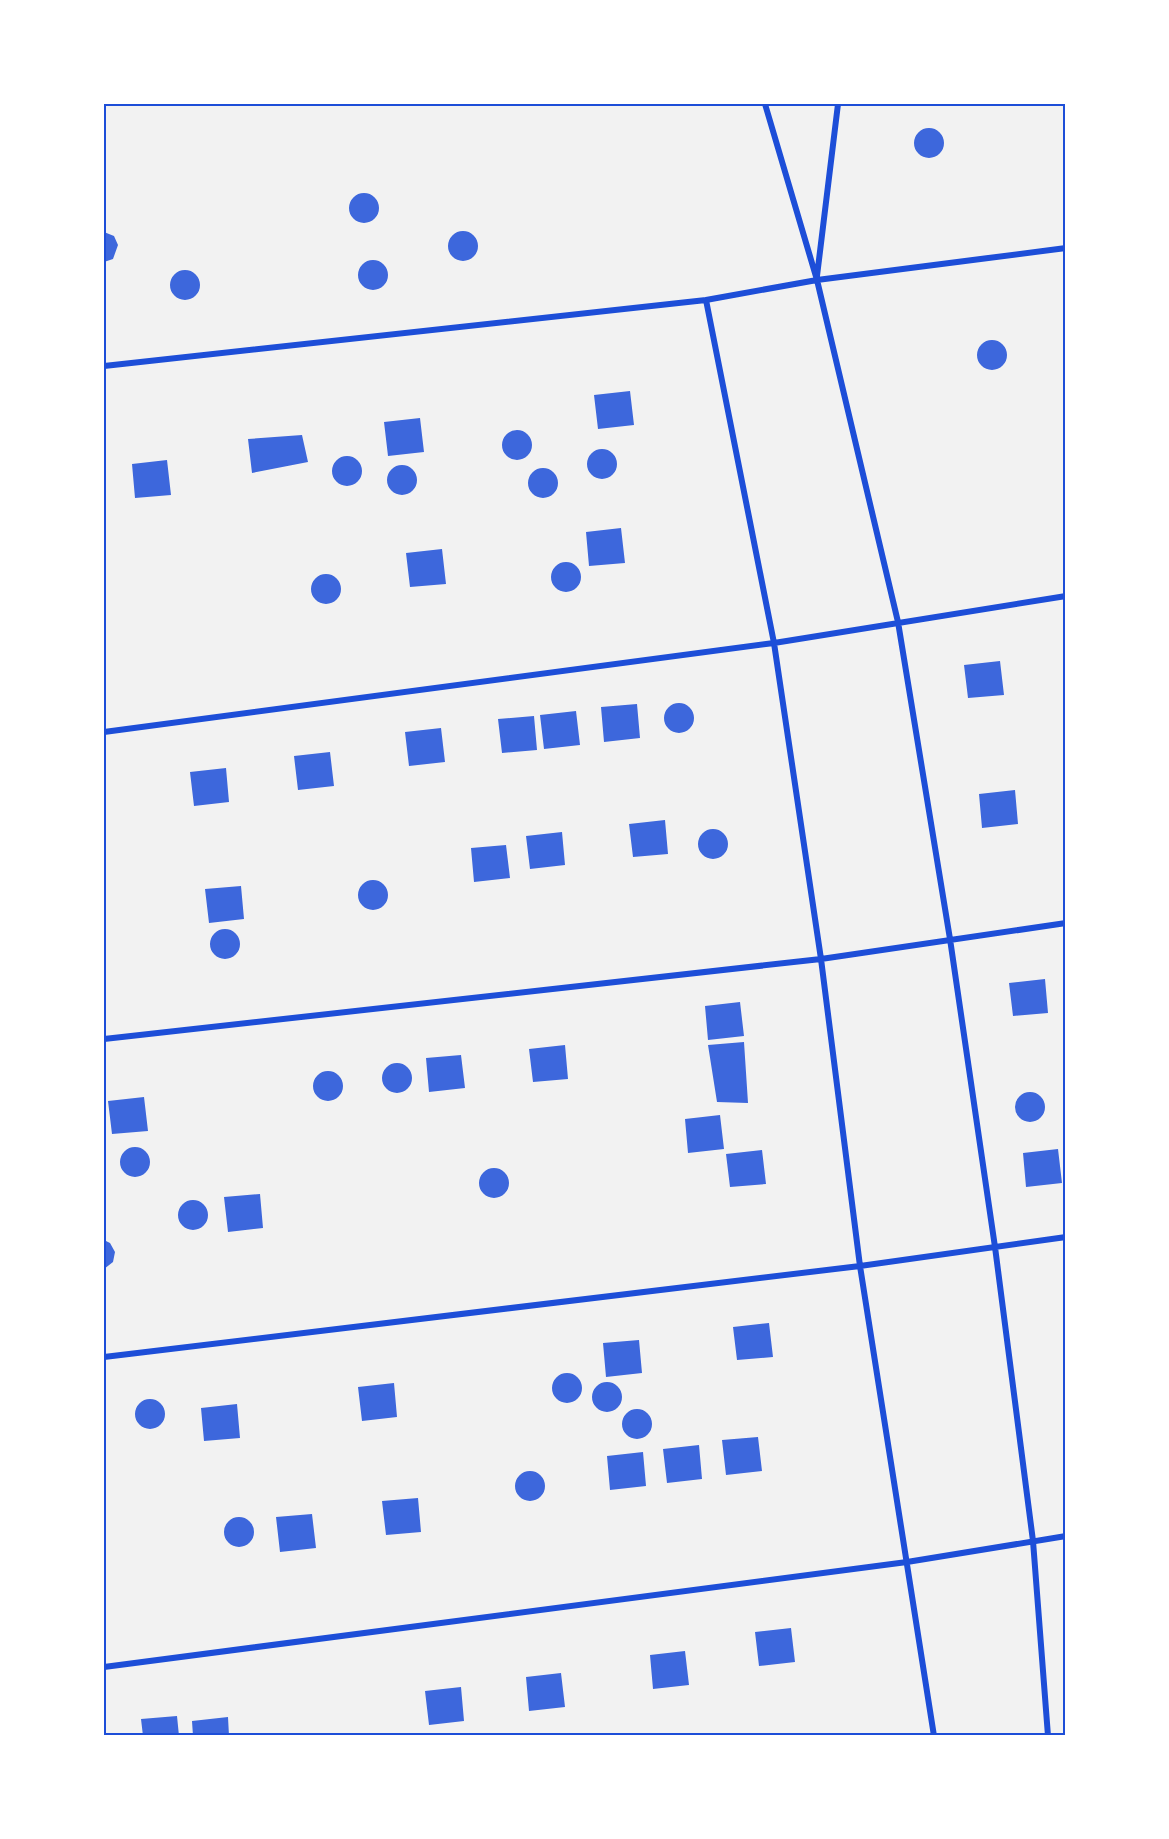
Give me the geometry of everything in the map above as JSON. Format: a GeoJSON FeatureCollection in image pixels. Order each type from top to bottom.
{"type":"FeatureCollection","features":[{"type":"Feature","properties":{"kind":"street"},"geometry":{"type":"LineString","coordinates":[[765,104],[817,280],[898,622],[950,939],[995,1247],[1033,1540],[1048,1736]]}},
{"type":"Feature","properties":{"kind":"street"},"geometry":{"type":"LineString","coordinates":[[817,280],[838,104]]}},
{"type":"Feature","properties":{"kind":"street"},"geometry":{"type":"LineString","coordinates":[[104,366],[706,300],[817,280],[1065,249]]}},
{"type":"Feature","properties":{"kind":"street"},"geometry":{"type":"LineString","coordinates":[[706,300],[774,643],[821,959],[860,1266],[934,1736]]}},
{"type":"Feature","properties":{"kind":"street"},"geometry":{"type":"LineString","coordinates":[[104,732],[774,643],[1065,596]]}},
{"type":"Feature","properties":{"kind":"street"},"geometry":{"type":"LineString","coordinates":[[104,1039],[821,959],[1065,923]]}},
{"type":"Feature","properties":{"kind":"street"},"geometry":{"type":"LineString","coordinates":[[104,1357],[860,1266],[1065,1237]]}},
{"type":"Feature","properties":{"kind":"street"},"geometry":{"type":"LineString","coordinates":[[104,1667],[907,1562],[1065,1536]]}},
{"type":"Feature","properties":{"kind":"building"},"geometry":{"type":"Polygon","coordinates":[[[929,128],[940,132],[944,143],[940,154],[929,158],[918,154],[914,143],[918,132],[929,128]]]}},
{"type":"Feature","properties":{"kind":"building"},"geometry":{"type":"Polygon","coordinates":[[[364,193],[375,197],[379,208],[375,219],[364,223],[353,219],[349,208],[353,197],[364,193]]]}},
{"type":"Feature","properties":{"kind":"building"},"geometry":{"type":"Polygon","coordinates":[[[463,231],[474,235],[478,246],[474,257],[463,261],[452,257],[448,246],[452,235],[463,231]]]}},
{"type":"Feature","properties":{"kind":"building"},"geometry":{"type":"Polygon","coordinates":[[[104,232],[114,236],[118,245],[113,259],[104,262],[104,232]]]}},
{"type":"Feature","properties":{"kind":"building"},"geometry":{"type":"Polygon","coordinates":[[[373,260],[384,264],[388,275],[384,286],[373,290],[362,286],[358,275],[362,264],[373,260]]]}},
{"type":"Feature","properties":{"kind":"building"},"geometry":{"type":"Polygon","coordinates":[[[185,270],[196,274],[200,285],[196,296],[185,300],[174,296],[170,285],[174,274],[185,270]]]}},
{"type":"Feature","properties":{"kind":"building"},"geometry":{"type":"Polygon","coordinates":[[[992,340],[1003,344],[1007,355],[1003,366],[992,370],[981,366],[977,355],[981,344],[992,340]]]}},
{"type":"Feature","properties":{"kind":"building"},"geometry":{"type":"Polygon","coordinates":[[[630,391],[634,425],[598,429],[594,395],[630,391]]]}},
{"type":"Feature","properties":{"kind":"building"},"geometry":{"type":"Polygon","coordinates":[[[420,418],[424,452],[388,456],[384,422],[420,418]]]}},
{"type":"Feature","properties":{"kind":"building"},"geometry":{"type":"Polygon","coordinates":[[[517,430],[528,434],[532,445],[528,456],[517,460],[506,456],[502,445],[506,434],[517,430]]]}},
{"type":"Feature","properties":{"kind":"building"},"geometry":{"type":"Polygon","coordinates":[[[302,435],[308,462],[252,473],[248,439],[302,435]]]}},
{"type":"Feature","properties":{"kind":"building"},"geometry":{"type":"Polygon","coordinates":[[[602,449],[613,453],[617,464],[613,475],[602,479],[591,475],[587,464],[591,453],[602,449]]]}},
{"type":"Feature","properties":{"kind":"building"},"geometry":{"type":"Polygon","coordinates":[[[347,456],[358,460],[362,471],[358,482],[347,486],[336,482],[332,471],[336,460],[347,456]]]}},
{"type":"Feature","properties":{"kind":"building"},"geometry":{"type":"Polygon","coordinates":[[[167,460],[171,495],[135,498],[132,464],[167,460]]]}},
{"type":"Feature","properties":{"kind":"building"},"geometry":{"type":"Polygon","coordinates":[[[402,465],[413,469],[417,480],[413,491],[402,495],[391,491],[387,480],[391,469],[402,465]]]}},
{"type":"Feature","properties":{"kind":"building"},"geometry":{"type":"Polygon","coordinates":[[[543,468],[554,472],[558,483],[554,494],[543,498],[532,494],[528,483],[532,472],[543,468]]]}},
{"type":"Feature","properties":{"kind":"building"},"geometry":{"type":"Polygon","coordinates":[[[621,528],[625,563],[589,566],[586,532],[621,528]]]}},
{"type":"Feature","properties":{"kind":"building"},"geometry":{"type":"Polygon","coordinates":[[[442,549],[446,584],[410,587],[406,553],[442,549]]]}},
{"type":"Feature","properties":{"kind":"building"},"geometry":{"type":"Polygon","coordinates":[[[566,562],[577,566],[581,577],[577,588],[566,592],[555,588],[551,577],[555,566],[566,562]]]}},
{"type":"Feature","properties":{"kind":"building"},"geometry":{"type":"Polygon","coordinates":[[[326,574],[337,578],[341,589],[337,600],[326,604],[315,600],[311,589],[315,578],[326,574]]]}},
{"type":"Feature","properties":{"kind":"building"},"geometry":{"type":"Polygon","coordinates":[[[1000,661],[1004,695],[968,698],[964,665],[1000,661]]]}},
{"type":"Feature","properties":{"kind":"building"},"geometry":{"type":"Polygon","coordinates":[[[679,703],[690,707],[694,718],[690,729],[679,733],[668,729],[664,718],[668,707],[679,703]]]}},
{"type":"Feature","properties":{"kind":"building"},"geometry":{"type":"Polygon","coordinates":[[[637,704],[640,738],[604,742],[601,707],[637,704]]]}},
{"type":"Feature","properties":{"kind":"building"},"geometry":{"type":"Polygon","coordinates":[[[576,711],[580,745],[544,749],[540,715],[576,711]]]}},
{"type":"Feature","properties":{"kind":"building"},"geometry":{"type":"Polygon","coordinates":[[[534,716],[537,750],[502,753],[498,719],[534,716]]]}},
{"type":"Feature","properties":{"kind":"building"},"geometry":{"type":"Polygon","coordinates":[[[441,728],[445,762],[409,766],[405,732],[441,728]]]}},
{"type":"Feature","properties":{"kind":"building"},"geometry":{"type":"Polygon","coordinates":[[[330,752],[334,786],[298,790],[294,756],[330,752]]]}},
{"type":"Feature","properties":{"kind":"building"},"geometry":{"type":"Polygon","coordinates":[[[226,768],[229,802],[194,806],[190,772],[226,768]]]}},
{"type":"Feature","properties":{"kind":"building"},"geometry":{"type":"Polygon","coordinates":[[[1015,790],[1018,824],[982,828],[979,794],[1015,790]]]}},
{"type":"Feature","properties":{"kind":"building"},"geometry":{"type":"Polygon","coordinates":[[[665,820],[668,854],[633,857],[629,824],[665,820]]]}},
{"type":"Feature","properties":{"kind":"building"},"geometry":{"type":"Polygon","coordinates":[[[713,829],[724,833],[728,844],[724,855],[713,859],[702,855],[698,844],[702,833],[713,829]]]}},
{"type":"Feature","properties":{"kind":"building"},"geometry":{"type":"Polygon","coordinates":[[[562,832],[565,865],[530,869],[526,836],[562,832]]]}},
{"type":"Feature","properties":{"kind":"building"},"geometry":{"type":"Polygon","coordinates":[[[506,845],[510,878],[474,882],[471,848],[506,845]]]}},
{"type":"Feature","properties":{"kind":"building"},"geometry":{"type":"Polygon","coordinates":[[[373,880],[384,884],[388,895],[384,906],[373,910],[362,906],[358,895],[362,884],[373,880]]]}},
{"type":"Feature","properties":{"kind":"building"},"geometry":{"type":"Polygon","coordinates":[[[241,886],[244,919],[209,923],[205,889],[241,886]]]}},
{"type":"Feature","properties":{"kind":"building"},"geometry":{"type":"Polygon","coordinates":[[[225,929],[236,933],[240,944],[236,955],[225,959],[214,955],[210,944],[214,933],[225,929]]]}},
{"type":"Feature","properties":{"kind":"building"},"geometry":{"type":"Polygon","coordinates":[[[1045,979],[1048,1013],[1013,1016],[1009,983],[1045,979]]]}},
{"type":"Feature","properties":{"kind":"building"},"geometry":{"type":"Polygon","coordinates":[[[740,1002],[744,1036],[708,1040],[705,1006],[740,1002]]]}},
{"type":"Feature","properties":{"kind":"building"},"geometry":{"type":"Polygon","coordinates":[[[744,1042],[748,1103],[717,1102],[708,1045],[744,1042]]]}},
{"type":"Feature","properties":{"kind":"building"},"geometry":{"type":"Polygon","coordinates":[[[565,1045],[568,1079],[533,1082],[529,1049],[565,1045]]]}},
{"type":"Feature","properties":{"kind":"building"},"geometry":{"type":"Polygon","coordinates":[[[461,1055],[465,1088],[429,1092],[426,1058],[461,1055]]]}},
{"type":"Feature","properties":{"kind":"building"},"geometry":{"type":"Polygon","coordinates":[[[397,1063],[408,1067],[412,1078],[408,1089],[397,1093],[386,1089],[382,1078],[386,1067],[397,1063]]]}},
{"type":"Feature","properties":{"kind":"building"},"geometry":{"type":"Polygon","coordinates":[[[328,1071],[339,1075],[343,1086],[339,1097],[328,1101],[317,1097],[313,1086],[317,1075],[328,1071]]]}},
{"type":"Feature","properties":{"kind":"building"},"geometry":{"type":"Polygon","coordinates":[[[1030,1092],[1041,1096],[1045,1107],[1041,1118],[1030,1122],[1019,1118],[1015,1107],[1019,1096],[1030,1092]]]}},
{"type":"Feature","properties":{"kind":"building"},"geometry":{"type":"Polygon","coordinates":[[[144,1097],[148,1131],[112,1134],[108,1101],[144,1097]]]}},
{"type":"Feature","properties":{"kind":"building"},"geometry":{"type":"Polygon","coordinates":[[[720,1115],[724,1149],[688,1153],[685,1119],[720,1115]]]}},
{"type":"Feature","properties":{"kind":"building"},"geometry":{"type":"Polygon","coordinates":[[[135,1147],[146,1151],[150,1162],[146,1173],[135,1177],[124,1173],[120,1162],[124,1151],[135,1147]]]}},
{"type":"Feature","properties":{"kind":"building"},"geometry":{"type":"Polygon","coordinates":[[[1058,1149],[1062,1183],[1026,1187],[1023,1153],[1058,1149]]]}},
{"type":"Feature","properties":{"kind":"building"},"geometry":{"type":"Polygon","coordinates":[[[762,1150],[766,1184],[730,1187],[726,1154],[762,1150]]]}},
{"type":"Feature","properties":{"kind":"building"},"geometry":{"type":"Polygon","coordinates":[[[494,1168],[505,1172],[509,1183],[505,1194],[494,1198],[483,1194],[479,1183],[483,1172],[494,1168]]]}},
{"type":"Feature","properties":{"kind":"building"},"geometry":{"type":"Polygon","coordinates":[[[260,1194],[263,1228],[228,1232],[224,1197],[260,1194]]]}},
{"type":"Feature","properties":{"kind":"building"},"geometry":{"type":"Polygon","coordinates":[[[193,1200],[204,1204],[208,1215],[204,1226],[193,1230],[182,1226],[178,1215],[182,1204],[193,1200]]]}},
{"type":"Feature","properties":{"kind":"building"},"geometry":{"type":"Polygon","coordinates":[[[104,1240],[110,1243],[115,1252],[113,1262],[104,1269],[104,1240]]]}},
{"type":"Feature","properties":{"kind":"building"},"geometry":{"type":"Polygon","coordinates":[[[769,1323],[773,1357],[737,1360],[733,1327],[769,1323]]]}},
{"type":"Feature","properties":{"kind":"building"},"geometry":{"type":"Polygon","coordinates":[[[639,1340],[642,1373],[606,1377],[603,1343],[639,1340]]]}},
{"type":"Feature","properties":{"kind":"building"},"geometry":{"type":"Polygon","coordinates":[[[567,1373],[578,1377],[582,1388],[578,1399],[567,1403],[556,1399],[552,1388],[556,1377],[567,1373]]]}},
{"type":"Feature","properties":{"kind":"building"},"geometry":{"type":"Polygon","coordinates":[[[607,1382],[618,1386],[622,1397],[618,1408],[607,1412],[596,1408],[592,1397],[596,1386],[607,1382]]]}},
{"type":"Feature","properties":{"kind":"building"},"geometry":{"type":"Polygon","coordinates":[[[394,1383],[397,1417],[362,1421],[358,1387],[394,1383]]]}},
{"type":"Feature","properties":{"kind":"building"},"geometry":{"type":"Polygon","coordinates":[[[150,1399],[161,1403],[165,1414],[161,1425],[150,1429],[139,1425],[135,1414],[139,1403],[150,1399]]]}},
{"type":"Feature","properties":{"kind":"building"},"geometry":{"type":"Polygon","coordinates":[[[237,1404],[240,1438],[204,1441],[201,1408],[237,1404]]]}},
{"type":"Feature","properties":{"kind":"building"},"geometry":{"type":"Polygon","coordinates":[[[637,1409],[648,1413],[652,1424],[648,1435],[637,1439],[626,1435],[622,1424],[626,1413],[637,1409]]]}},
{"type":"Feature","properties":{"kind":"building"},"geometry":{"type":"Polygon","coordinates":[[[758,1437],[762,1471],[726,1475],[722,1440],[758,1437]]]}},
{"type":"Feature","properties":{"kind":"building"},"geometry":{"type":"Polygon","coordinates":[[[699,1445],[702,1479],[667,1483],[663,1449],[699,1445]]]}},
{"type":"Feature","properties":{"kind":"building"},"geometry":{"type":"Polygon","coordinates":[[[643,1452],[646,1486],[610,1490],[607,1456],[643,1452]]]}},
{"type":"Feature","properties":{"kind":"building"},"geometry":{"type":"Polygon","coordinates":[[[530,1471],[541,1475],[545,1486],[541,1497],[530,1501],[519,1497],[515,1486],[519,1475],[530,1471]]]}},
{"type":"Feature","properties":{"kind":"building"},"geometry":{"type":"Polygon","coordinates":[[[418,1498],[421,1532],[386,1535],[382,1501],[418,1498]]]}},
{"type":"Feature","properties":{"kind":"building"},"geometry":{"type":"Polygon","coordinates":[[[312,1514],[316,1548],[280,1552],[276,1517],[312,1514]]]}},
{"type":"Feature","properties":{"kind":"building"},"geometry":{"type":"Polygon","coordinates":[[[239,1517],[250,1521],[254,1532],[250,1543],[239,1547],[228,1543],[224,1532],[228,1521],[239,1517]]]}},
{"type":"Feature","properties":{"kind":"building"},"geometry":{"type":"Polygon","coordinates":[[[791,1628],[795,1662],[759,1666],[755,1632],[791,1628]]]}},
{"type":"Feature","properties":{"kind":"building"},"geometry":{"type":"Polygon","coordinates":[[[685,1651],[689,1685],[653,1689],[650,1655],[685,1651]]]}},
{"type":"Feature","properties":{"kind":"building"},"geometry":{"type":"Polygon","coordinates":[[[561,1673],[565,1707],[529,1711],[526,1677],[561,1673]]]}},
{"type":"Feature","properties":{"kind":"building"},"geometry":{"type":"Polygon","coordinates":[[[461,1687],[464,1721],[429,1725],[425,1691],[461,1687]]]}},
{"type":"Feature","properties":{"kind":"building"},"geometry":{"type":"Polygon","coordinates":[[[177,1716],[179,1736],[143,1736],[141,1719],[177,1716]]]}},
{"type":"Feature","properties":{"kind":"building"},"geometry":{"type":"Polygon","coordinates":[[[228,1717],[229,1736],[193,1736],[192,1721],[228,1717]]]}}]}
